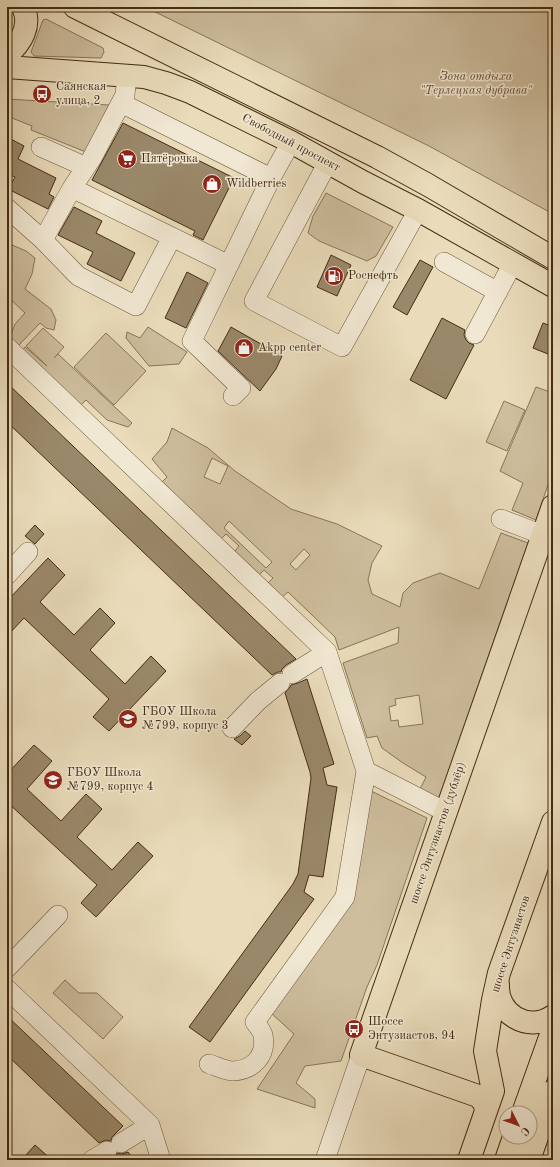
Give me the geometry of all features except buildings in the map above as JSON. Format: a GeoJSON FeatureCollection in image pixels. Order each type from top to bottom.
{"type":"FeatureCollection","features":[{"type":"Feature","properties":{"kind":"main road"},"geometry":{"type":"LineString","coordinates":[[7,55],[21,41],[25,32],[27,20],[23,7]]}},
{"type":"Feature","properties":{"kind":"main road","name":"Свободный проспект"},"geometry":{"type":"LineString","coordinates":[[75,7],[377,157],[553,258]]}},
{"type":"Feature","properties":{"kind":"main road","name":"Свободный проспект"},"geometry":{"type":"LineString","coordinates":[[7,68],[144,77],[190,92],[291,142],[418,210],[553,286]]}},
{"type":"Feature","properties":{"kind":"main road","name":"шоссе Энтузиастов (дублёр)"},"geometry":{"type":"LineString","coordinates":[[362,1055],[553,506]]}},
{"type":"Feature","properties":{"kind":"main road","name":"шоссе Энтузиастов"},"geometry":{"type":"LineString","coordinates":[[486,1099],[485,1051],[499,973],[553,822]]}},
{"type":"Feature","properties":{"kind":"main road"},"geometry":{"type":"LineString","coordinates":[[499,973],[497,991],[498,999],[502,1007],[508,1013],[515,1018],[532,1022],[541,1022],[553,1016]]}},
{"type":"Feature","properties":{"kind":"main road"},"geometry":{"type":"LineString","coordinates":[[526,1105],[553,1029]]}},
{"type":"Feature","properties":{"kind":"main road"},"geometry":{"type":"LineString","coordinates":[[362,1055],[486,1099],[469,1160]]}},
{"type":"Feature","properties":{"kind":"main road"},"geometry":{"type":"LineString","coordinates":[[529,1160],[553,1091]]}},
{"type":"Feature","properties":{"kind":"main road"},"geometry":{"type":"LineString","coordinates":[[506,1160],[511,1145]]}},
{"type":"Feature","properties":{"kind":"street"},"geometry":{"type":"LineString","coordinates":[[43,240],[72,188],[86,167],[121,103],[125,95],[127,76]]}},
{"type":"Feature","properties":{"kind":"street"},"geometry":{"type":"LineString","coordinates":[[121,103],[271,178]]}},
{"type":"Feature","properties":{"kind":"street"},"geometry":{"type":"LineString","coordinates":[[233,396],[241,388],[192,341],[271,178],[291,142]]}},
{"type":"Feature","properties":{"kind":"street"},"geometry":{"type":"LineString","coordinates":[[41,147],[86,167]]}},
{"type":"Feature","properties":{"kind":"street"},"geometry":{"type":"LineString","coordinates":[[328,162],[254,301],[342,347],[418,210]]}},
{"type":"Feature","properties":{"kind":"street"},"geometry":{"type":"LineString","coordinates":[[72,188],[229,265]]}},
{"type":"Feature","properties":{"kind":"street"},"geometry":{"type":"LineString","coordinates":[[7,208],[43,240],[78,276],[136,306],[172,237]]}},
{"type":"Feature","properties":{"kind":"street"},"geometry":{"type":"LineString","coordinates":[[444,262],[498,292]]}},
{"type":"Feature","properties":{"kind":"street"},"geometry":{"type":"LineString","coordinates":[[476,334],[513,264]]}},
{"type":"Feature","properties":{"kind":"street"},"geometry":{"type":"LineString","coordinates":[[7,348],[327,652],[366,771],[345,897],[255,1022],[262,1034],[263,1046],[259,1058],[248,1068],[232,1071],[209,1064]]}},
{"type":"Feature","properties":{"kind":"street"},"geometry":{"type":"LineString","coordinates":[[501,518],[543,534]]}},
{"type":"Feature","properties":{"kind":"street"},"geometry":{"type":"LineString","coordinates":[[7,575],[28,552]]}},
{"type":"Feature","properties":{"kind":"street"},"geometry":{"type":"LineString","coordinates":[[232,728],[258,701],[286,678],[327,652]]}},
{"type":"Feature","properties":{"kind":"street"},"geometry":{"type":"LineString","coordinates":[[366,771],[446,812]]}},
{"type":"Feature","properties":{"kind":"street"},"geometry":{"type":"LineString","coordinates":[[7,968],[58,915]]}},
{"type":"Feature","properties":{"kind":"street"},"geometry":{"type":"LineString","coordinates":[[7,989],[154,1127],[161,1160]]}},
{"type":"Feature","properties":{"kind":"street","name":"шоссе Энтузиастов (дублёр)"},"geometry":{"type":"LineString","coordinates":[[325,1160],[362,1055]]}},
{"type":"Feature","properties":{"kind":"street"},"geometry":{"type":"LineString","coordinates":[[107,1151],[154,1127]]}},
{"type":"Feature","properties":{"kind":"green space","name":"Зона отдыха \"Терлецкая дубрава\""},"geometry":{"type":"Polygon","coordinates":[[[145,7],[553,7],[553,214],[429,146],[145,7]]]}},
{"type":"Feature","properties":{"kind":"green space"},"geometry":{"type":"Polygon","coordinates":[[[46,19],[103,48],[104,52],[101,58],[34,56],[31,52],[43,20],[46,19]]]}},
{"type":"Feature","properties":{"kind":"green space"},"geometry":{"type":"Polygon","coordinates":[[[7,99],[109,105],[86,152],[31,130],[32,126],[7,116],[7,99]]]}},
{"type":"Feature","properties":{"kind":"green space"},"geometry":{"type":"Polygon","coordinates":[[[326,193],[393,227],[376,256],[367,261],[319,241],[308,233],[313,216],[326,193]]]}},
{"type":"Feature","properties":{"kind":"green space"},"geometry":{"type":"Polygon","coordinates":[[[12,245],[26,251],[35,258],[32,274],[25,289],[51,309],[56,320],[54,330],[46,328],[40,323],[19,345],[10,337],[15,324],[25,313],[7,296],[7,254],[12,245]]]}},
{"type":"Feature","properties":{"kind":"green space"},"geometry":{"type":"Polygon","coordinates":[[[148,327],[187,352],[179,364],[149,366],[126,338],[127,332],[140,338],[148,327]]]}},
{"type":"Feature","properties":{"kind":"green space"},"geometry":{"type":"Polygon","coordinates":[[[43,328],[64,347],[54,358],[58,354],[132,423],[128,427],[107,420],[86,400],[81,405],[23,350],[25,347],[47,366],[26,346],[43,328]]]}},
{"type":"Feature","properties":{"kind":"green space"},"geometry":{"type":"Polygon","coordinates":[[[106,333],[146,371],[114,405],[74,367],[106,333]]]}},
{"type":"Feature","properties":{"kind":"green space"},"geometry":{"type":"Polygon","coordinates":[[[536,387],[553,393],[553,470],[536,520],[512,510],[523,483],[500,471],[536,387]]]}},
{"type":"Feature","properties":{"kind":"green space"},"geometry":{"type":"Polygon","coordinates":[[[504,401],[525,410],[507,451],[486,442],[504,401]]]}},
{"type":"Feature","properties":{"kind":"green space"},"geometry":{"type":"Polygon","coordinates":[[[172,428],[208,448],[235,471],[291,509],[337,524],[382,546],[372,563],[368,580],[372,594],[400,607],[403,593],[413,583],[440,573],[479,589],[501,533],[528,543],[439,800],[420,789],[426,777],[382,748],[377,736],[367,738],[343,663],[398,643],[399,627],[339,650],[335,637],[288,592],[282,597],[268,583],[273,578],[264,570],[259,575],[235,551],[239,546],[226,534],[221,539],[162,482],[167,477],[152,459],[167,442],[172,428]],[[212,458],[204,477],[220,484],[228,466],[212,458]],[[229,521],[224,528],[266,568],[272,562],[229,521]],[[304,549],[290,564],[296,570],[310,555],[304,549]],[[419,695],[395,699],[396,705],[389,707],[391,721],[398,720],[399,727],[423,724],[419,695]]]}},
{"type":"Feature","properties":{"kind":"green space"},"geometry":{"type":"Polygon","coordinates":[[[371,791],[427,818],[377,965],[367,987],[341,1061],[305,1066],[296,1083],[315,1099],[315,1108],[257,1089],[294,1034],[271,1013],[352,902],[371,791]]]}},
{"type":"Feature","properties":{"kind":"green space"},"geometry":{"type":"Polygon","coordinates":[[[65,980],[79,993],[97,993],[123,1017],[103,1039],[53,993],[65,980]]]}},
{"type":"Feature","properties":{"kind":"place","name":"Саянская улица, 2"},"geometry":{"type":"Point","coordinates":[42,94]}},
{"type":"Feature","properties":{"kind":"place","name":"Пятёрочка"},"geometry":{"type":"Point","coordinates":[127,159]}},
{"type":"Feature","properties":{"kind":"place","name":"Wildberries"},"geometry":{"type":"Point","coordinates":[212,184]}},
{"type":"Feature","properties":{"kind":"place","name":"Роснефть"},"geometry":{"type":"Point","coordinates":[334,276]}},
{"type":"Feature","properties":{"kind":"place","name":"Akpp center"},"geometry":{"type":"Point","coordinates":[244,348]}},
{"type":"Feature","properties":{"kind":"place","name":"ГБОУ Школа №799, корпус 3"},"geometry":{"type":"Point","coordinates":[128,719]}},
{"type":"Feature","properties":{"kind":"place","name":"ГБОУ Школа №799, корпус 4"},"geometry":{"type":"Point","coordinates":[53,780]}},
{"type":"Feature","properties":{"kind":"place","name":"Шоссе Энтузиастов, 94"},"geometry":{"type":"Point","coordinates":[354,1029]}}]}
